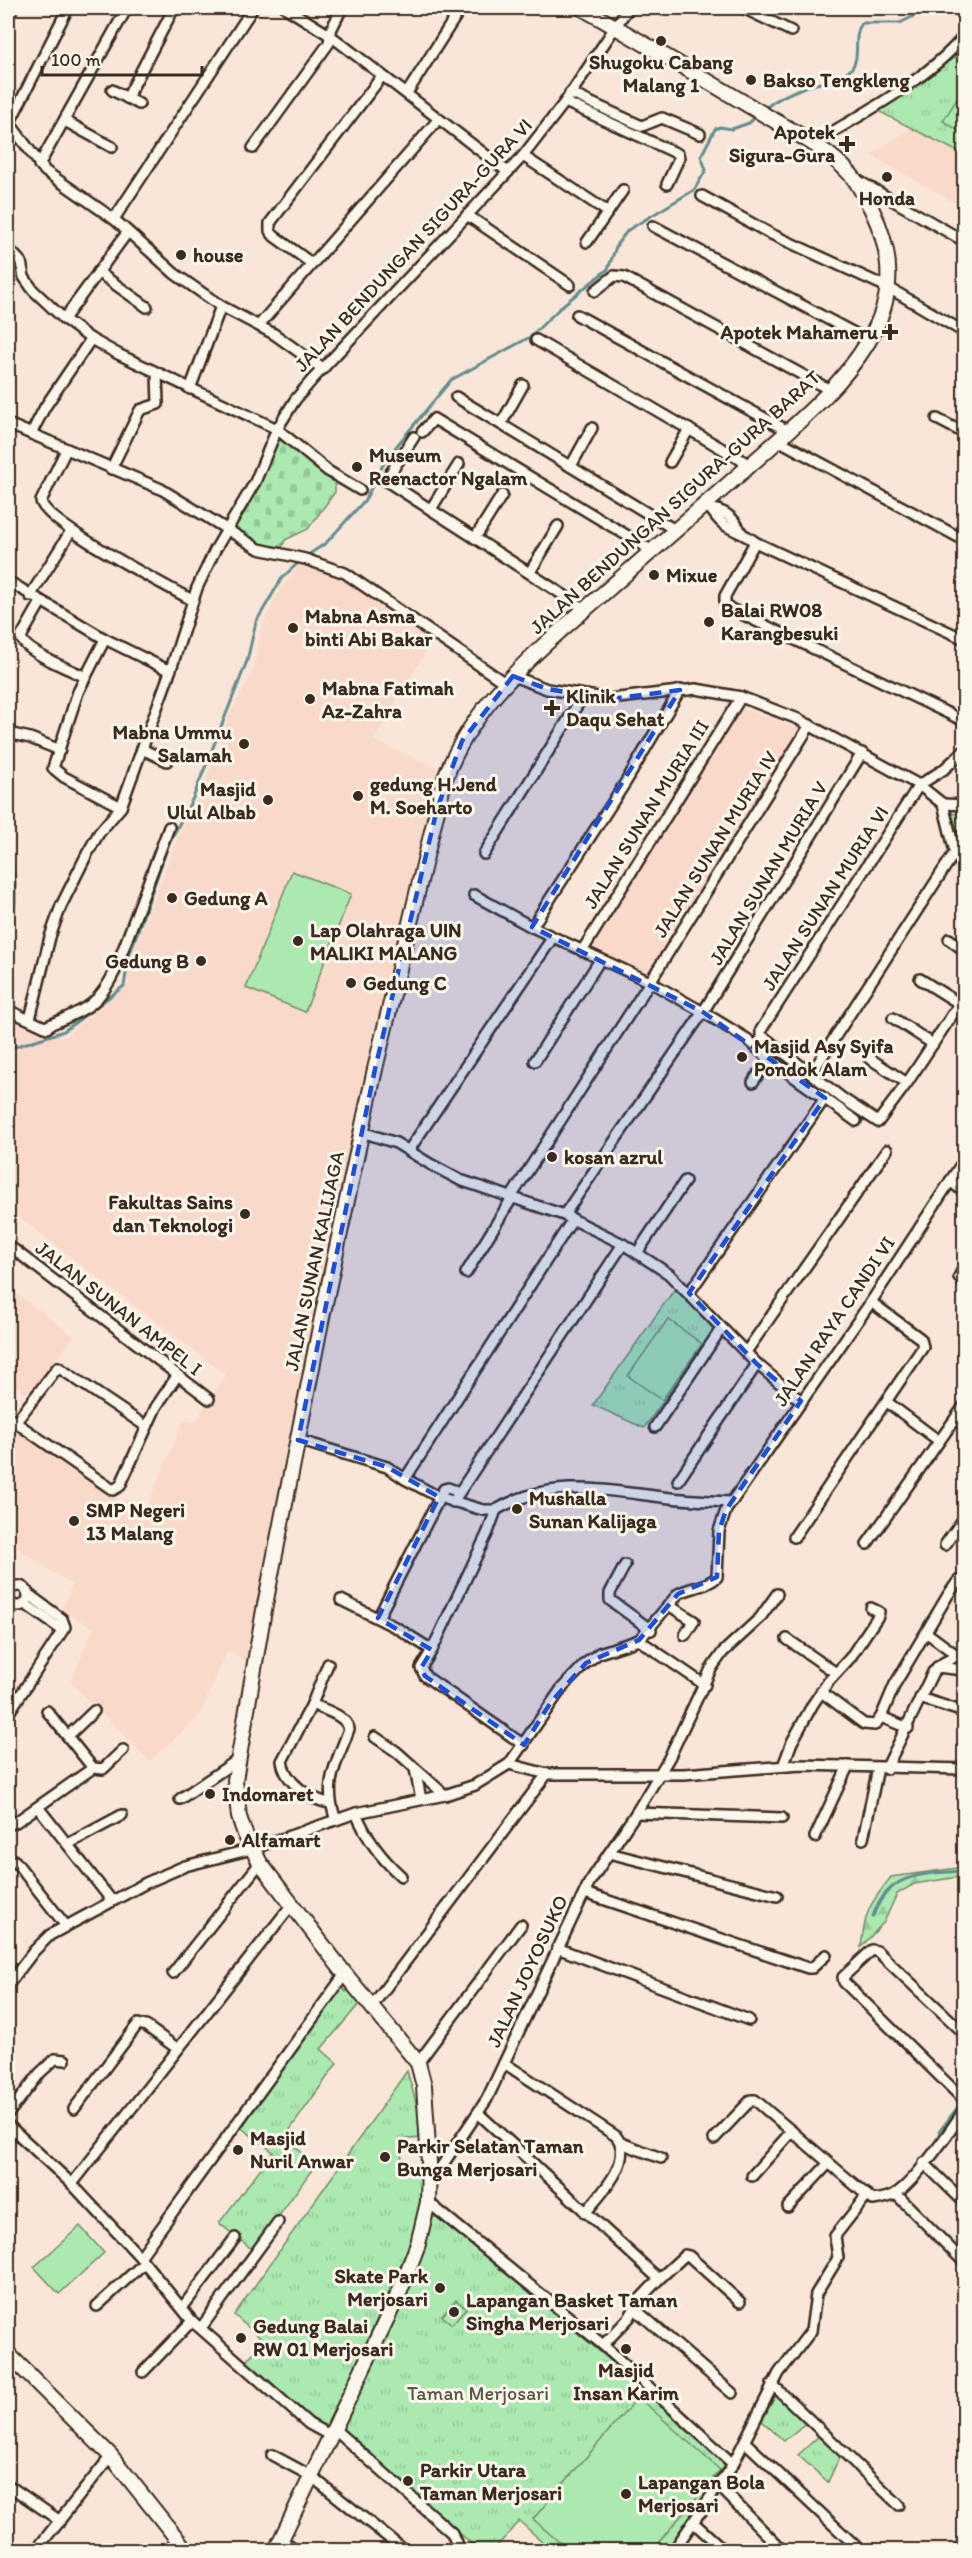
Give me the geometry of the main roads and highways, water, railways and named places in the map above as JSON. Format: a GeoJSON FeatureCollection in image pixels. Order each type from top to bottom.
{"type":"FeatureCollection","features":[{"type":"Feature","properties":{"kind":"main road","name":"JALAN BENDUNGAN SIGURA-GURA BARAT"},"geometry":{"type":"LineString","coordinates":[[509,679],[651,550],[709,507],[830,390],[869,341],[889,288],[890,266],[880,226],[854,178],[839,163],[813,143],[582,8]]}},
{"type":"Feature","properties":{"kind":"main road","name":"JALAN SUNAN KALIJAGA"},"geometry":{"type":"LineString","coordinates":[[279,2545],[412,2261],[428,2202],[424,2086],[418,2063],[345,1974],[293,1903],[260,1863],[245,1834],[236,1801],[236,1761],[318,1334],[396,978],[444,781],[450,763],[475,721],[509,679]]}},
{"type":"Feature","properties":{"kind":"main road"},"geometry":{"type":"LineString","coordinates":[[8,2355],[111,2456],[186,2550]]}},
{"type":"Feature","properties":{"kind":"waterway"},"geometry":{"type":"LineString","coordinates":[[764,109],[794,91],[837,79],[847,73],[855,63],[857,34],[862,23],[900,23],[930,8]]}},
{"type":"Feature","properties":{"kind":"waterway"},"geometry":{"type":"LineString","coordinates":[[308,555],[326,543],[365,500],[384,463],[451,380],[530,337],[563,305],[608,269],[617,244],[628,230],[694,190],[706,170],[701,156],[715,129],[720,127],[732,129],[749,123],[757,116]]}},
{"type":"Feature","properties":{"kind":"waterway"},"geometry":{"type":"LineString","coordinates":[[8,1049],[64,1031],[124,986],[129,956],[169,843],[193,798],[247,661],[256,622],[282,578],[298,563]]}},
{"type":"Feature","properties":{"kind":"waterway"},"geometry":{"type":"LineString","coordinates":[[8,837],[15,882],[8,957]]}},
{"type":"Feature","properties":{"kind":"waterway"},"geometry":{"type":"LineString","coordinates":[[8,995],[8,1008]]}},
{"type":"Feature","properties":{"kind":"waterway"},"geometry":{"type":"LineString","coordinates":[[873,1916],[888,1890],[898,1883],[922,1875],[964,1871]]}},
{"type":"Feature","properties":{"kind":"waterway"},"geometry":{"type":"LineString","coordinates":[[939,2132],[961,2103]]}},
{"type":"Feature","properties":{"kind":"waterway"},"geometry":{"type":"LineString","coordinates":[[951,2550],[964,2531]]}},
{"type":"Feature","properties":{"kind":"place","name":"Shugoku Cabang Malang 1"},"geometry":{"type":"Point","coordinates":[661,41]}},
{"type":"Feature","properties":{"kind":"place","name":"Bakso Tengkleng"},"geometry":{"type":"Point","coordinates":[751,80]}},
{"type":"Feature","properties":{"kind":"place","name":"Apotek Sigura-Gura"},"geometry":{"type":"Point","coordinates":[847,144]}},
{"type":"Feature","properties":{"kind":"place","name":"Honda"},"geometry":{"type":"Point","coordinates":[887,177]}},
{"type":"Feature","properties":{"kind":"place","name":"house"},"geometry":{"type":"Point","coordinates":[181,255]}},
{"type":"Feature","properties":{"kind":"place","name":"Apotek Mahameru"},"geometry":{"type":"Point","coordinates":[890,332]}},
{"type":"Feature","properties":{"kind":"place","name":"Museum Reenactor Ngalam"},"geometry":{"type":"Point","coordinates":[357,467]}},
{"type":"Feature","properties":{"kind":"place","name":"Mixue"},"geometry":{"type":"Point","coordinates":[654,575]}},
{"type":"Feature","properties":{"kind":"place","name":"Balai RW08 Karangbesuki"},"geometry":{"type":"Point","coordinates":[709,622]}},
{"type":"Feature","properties":{"kind":"place","name":"Mabna Asma binti Abi Bakar"},"geometry":{"type":"Point","coordinates":[293,628]}},
{"type":"Feature","properties":{"kind":"place","name":"Mabna Fatimah Az-Zahra"},"geometry":{"type":"Point","coordinates":[310,699]}},
{"type":"Feature","properties":{"kind":"place","name":"Klinik Daqu Sehat"},"geometry":{"type":"Point","coordinates":[552,708]}},
{"type":"Feature","properties":{"kind":"place","name":"Mabna Ummu Salamah"},"geometry":{"type":"Point","coordinates":[244,744]}},
{"type":"Feature","properties":{"kind":"place","name":"gedung H.Jend M. Soeharto"},"geometry":{"type":"Point","coordinates":[358,796]}},
{"type":"Feature","properties":{"kind":"place","name":"Masjid Ulul Albab"},"geometry":{"type":"Point","coordinates":[268,800]}},
{"type":"Feature","properties":{"kind":"place","name":"Gedung A"},"geometry":{"type":"Point","coordinates":[172,898]}},
{"type":"Feature","properties":{"kind":"place","name":"Lap Olahraga UIN MALIKI MALANG"},"geometry":{"type":"Point","coordinates":[298,941]}},
{"type":"Feature","properties":{"kind":"place","name":"Gedung B"},"geometry":{"type":"Point","coordinates":[201,961]}},
{"type":"Feature","properties":{"kind":"place","name":"Gedung C"},"geometry":{"type":"Point","coordinates":[351,983]}},
{"type":"Feature","properties":{"kind":"place","name":"Masjid Asy Syifa Pondok Alam"},"geometry":{"type":"Point","coordinates":[742,1057]}},
{"type":"Feature","properties":{"kind":"place","name":"kosan azrul"},"geometry":{"type":"Point","coordinates":[552,1157]}},
{"type":"Feature","properties":{"kind":"place","name":"Fakultas Sains dan Teknologi"},"geometry":{"type":"Point","coordinates":[245,1214]}},
{"type":"Feature","properties":{"kind":"place","name":"Mushalla Sunan Kalijaga"},"geometry":{"type":"Point","coordinates":[517,1509]}},
{"type":"Feature","properties":{"kind":"place","name":"SMP Negeri 13 Malang"},"geometry":{"type":"Point","coordinates":[74,1521]}},
{"type":"Feature","properties":{"kind":"place","name":"Indomaret"},"geometry":{"type":"Point","coordinates":[210,1794]}},
{"type":"Feature","properties":{"kind":"place","name":"Alfamart"},"geometry":{"type":"Point","coordinates":[230,1840]}},
{"type":"Feature","properties":{"kind":"place","name":"Masjid Nuril Anwar"},"geometry":{"type":"Point","coordinates":[238,2150]}},
{"type":"Feature","properties":{"kind":"place","name":"Parkir Selatan Taman Bunga Merjosari"},"geometry":{"type":"Point","coordinates":[385,2157]}},
{"type":"Feature","properties":{"kind":"place","name":"Skate Park Merjosari"},"geometry":{"type":"Point","coordinates":[440,2288]}},
{"type":"Feature","properties":{"kind":"place","name":"Lapangan Basket Taman Singha Merjosari"},"geometry":{"type":"Point","coordinates":[454,2312]}},
{"type":"Feature","properties":{"kind":"place","name":"Gedung Balai RW 01 Merjosari"},"geometry":{"type":"Point","coordinates":[241,2338]}},
{"type":"Feature","properties":{"kind":"place","name":"Masjid Insan Karim"},"geometry":{"type":"Point","coordinates":[626,2349]}},
{"type":"Feature","properties":{"kind":"place","name":"Parkir Utara Taman Merjosari"},"geometry":{"type":"Point","coordinates":[408,2481]}},
{"type":"Feature","properties":{"kind":"place","name":"Lapangan Bola Merjosari"},"geometry":{"type":"Point","coordinates":[626,2494]}},
{"type":"Feature","properties":{"kind":"park label","name":"Taman Merjosari"},"geometry":{"type":"Point","coordinates":[478,2393]}}]}
